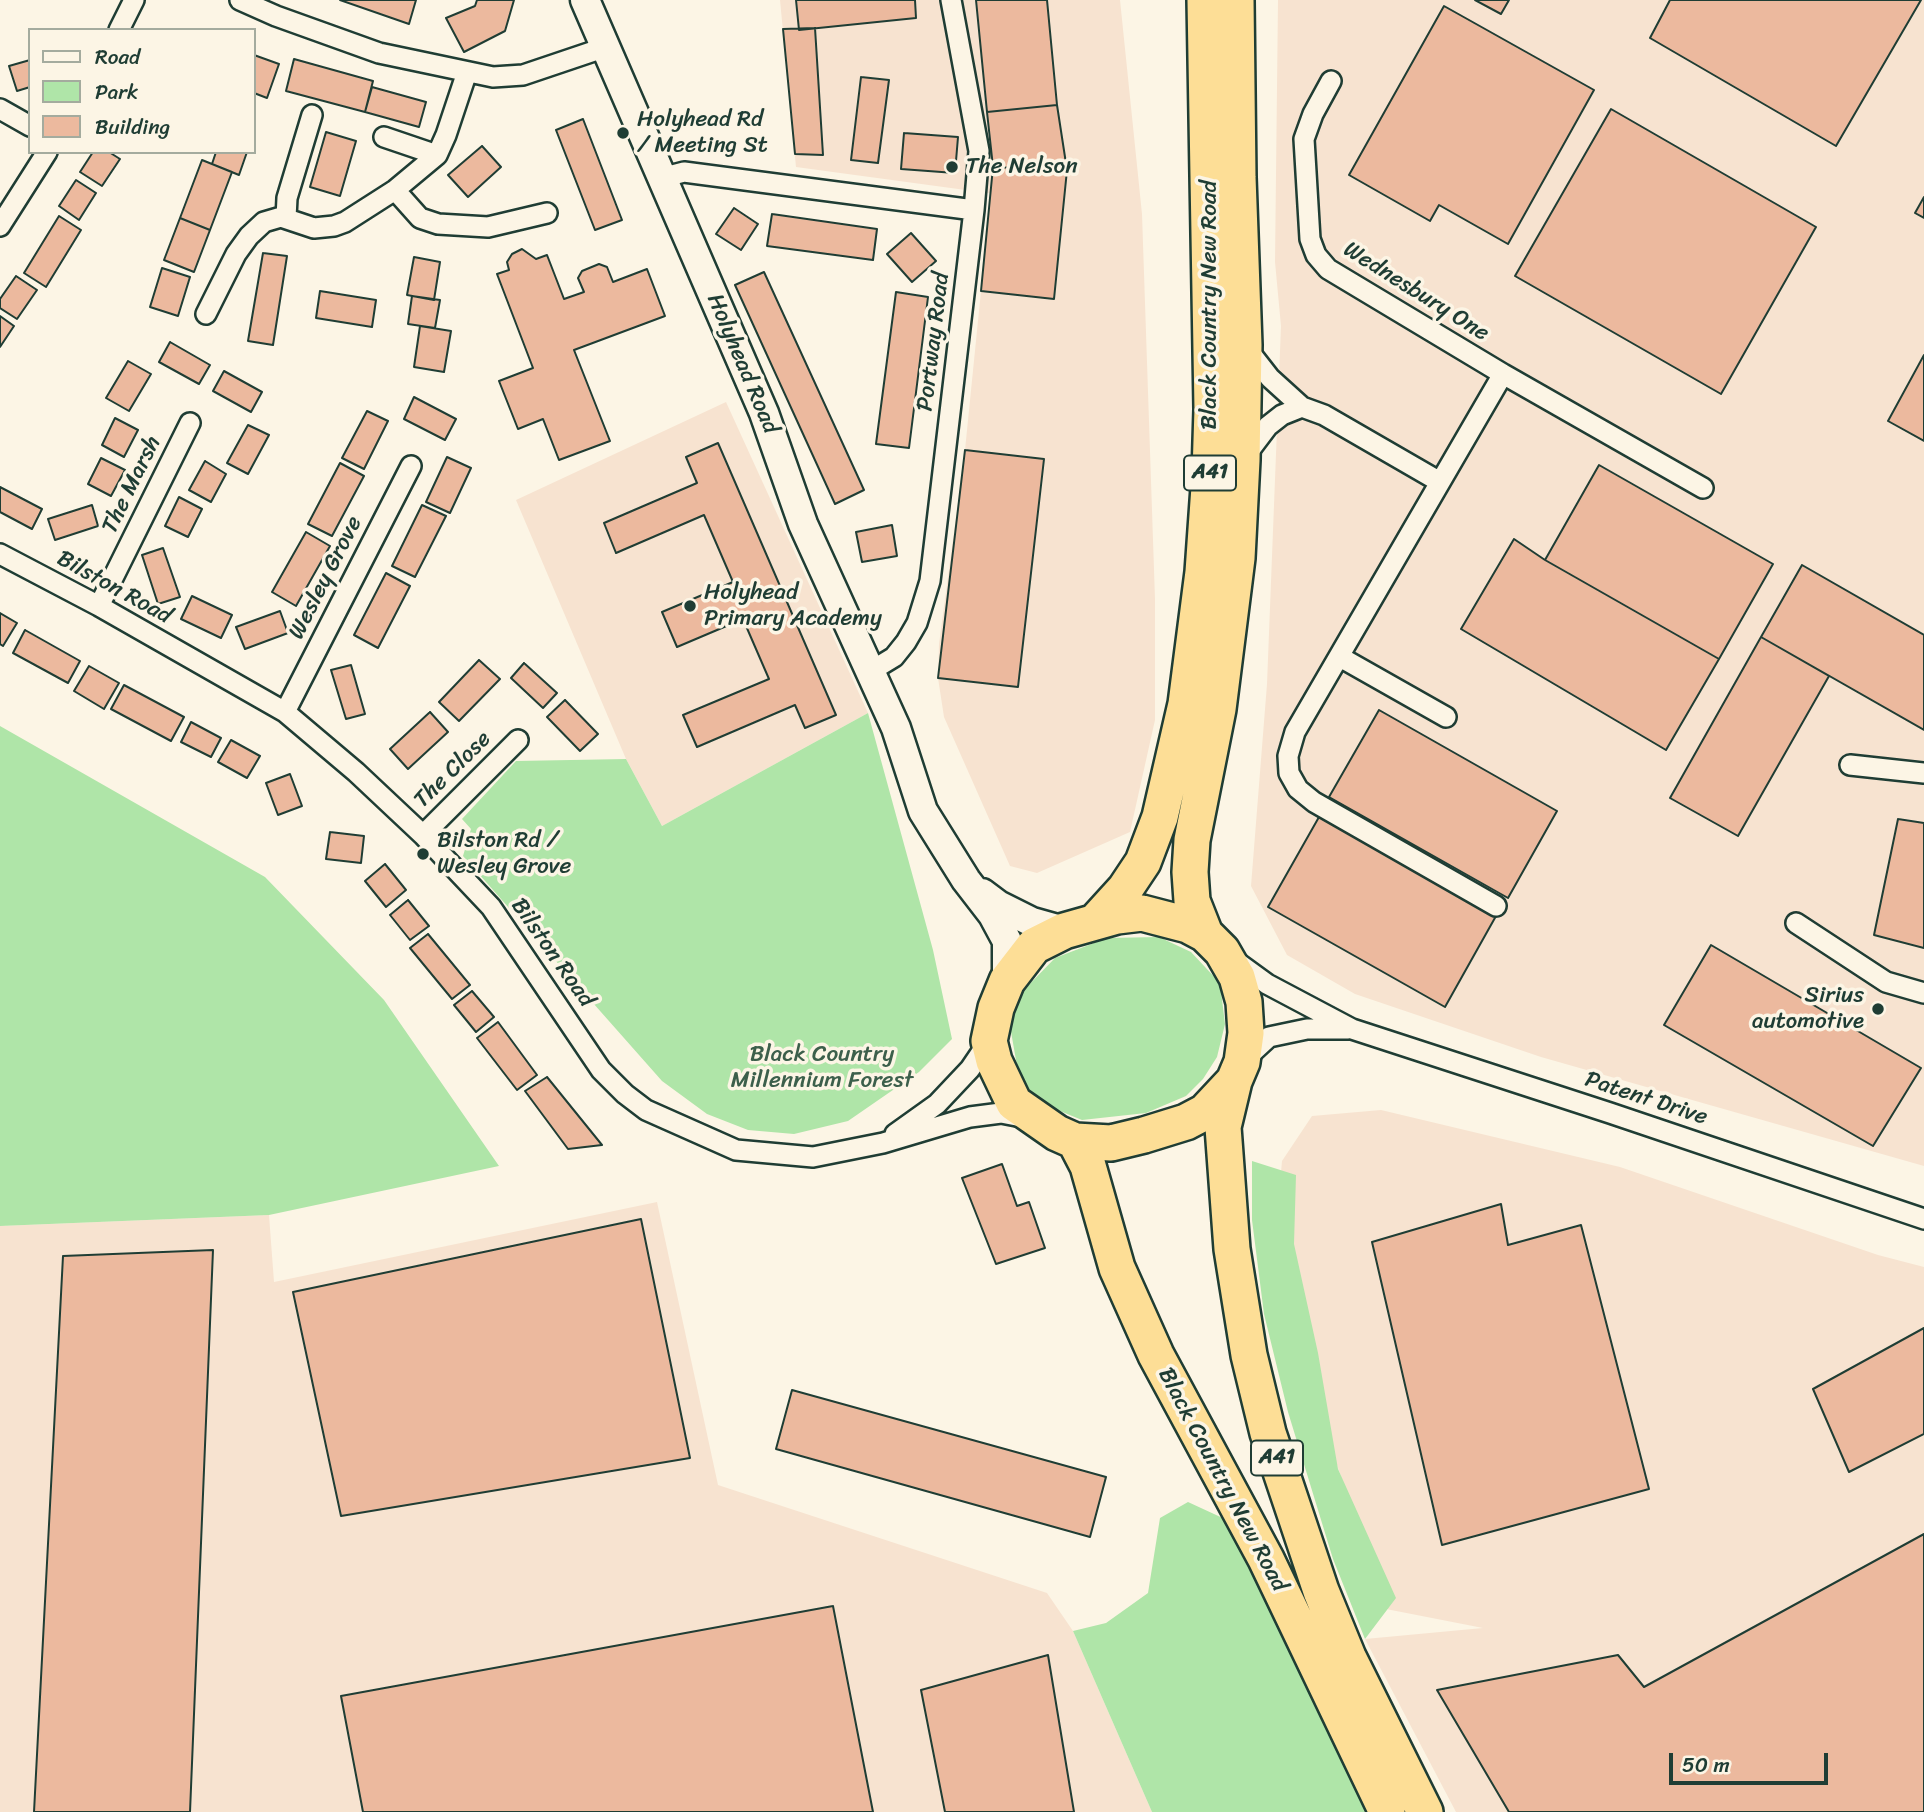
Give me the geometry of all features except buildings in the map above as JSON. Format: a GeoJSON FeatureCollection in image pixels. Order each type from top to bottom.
{"type":"FeatureCollection","features":[{"type":"Feature","properties":{"kind":"highway","name":"Black Country New Road"},"geometry":{"type":"LineString","coordinates":[[1079,927],[1125,888],[1143,862],[1160,817],[1186,704],[1203,572],[1212,409],[1205,0]]}},
{"type":"Feature","properties":{"kind":"highway","name":"Black Country New Road"},"geometry":{"type":"LineString","coordinates":[[1214,942],[1192,901],[1190,872],[1192,840],[1218,709],[1237,558],[1244,345],[1238,177],[1236,0]]}},
{"type":"Feature","properties":{"kind":"highway","name":"A41"},"geometry":{"type":"LineString","coordinates":[[989,1041],[996,1008],[1007,981],[1034,946],[1079,927],[1142,913],[1188,925],[1214,942],[1237,977],[1244,1002],[1246,1033],[1238,1072]]}},
{"type":"Feature","properties":{"kind":"highway"},"geometry":{"type":"LineString","coordinates":[[989,1041],[994,1061],[1014,1103],[1035,1120],[1075,1141],[1111,1143],[1186,1122],[1205,1112],[1238,1072]]}},
{"type":"Feature","properties":{"kind":"highway","name":"Black Country New Road"},"geometry":{"type":"LineString","coordinates":[[1238,1072],[1223,1127],[1232,1249],[1249,1355],[1268,1433],[1321,1591],[1348,1657],[1425,1812]]}},
{"type":"Feature","properties":{"kind":"highway","name":"Black Country New Road"},"geometry":{"type":"LineString","coordinates":[[1075,1141],[1088,1166],[1117,1268],[1156,1355],[1266,1559],[1387,1812]]}},
{"type":"Feature","properties":{"kind":"street"},"geometry":{"type":"LineString","coordinates":[[120,28],[134,0]]}},
{"type":"Feature","properties":{"kind":"street"},"geometry":{"type":"LineString","coordinates":[[240,0],[276,16],[379,53],[493,77],[523,75],[606,47]]}},
{"type":"Feature","properties":{"kind":"street","name":"Holyhead Road"},"geometry":{"type":"LineString","coordinates":[[585,0],[764,413],[803,524],[896,728],[938,803],[959,870],[993,915],[1007,941],[1007,981]]}},
{"type":"Feature","properties":{"kind":"street","name":"Portway Road"},"geometry":{"type":"LineString","coordinates":[[871,671],[894,657],[906,642],[916,623],[930,581],[979,151],[951,0]]}},
{"type":"Feature","properties":{"kind":"street"},"geometry":{"type":"LineString","coordinates":[[206,314],[236,254],[264,222],[281,217],[314,228],[334,226],[356,217],[395,190],[437,155],[467,72]]}},
{"type":"Feature","properties":{"kind":"street","name":"Wednesbury One"},"geometry":{"type":"LineString","coordinates":[[1331,81],[1313,114],[1304,139],[1310,239],[1315,255],[1328,269],[1503,374],[1703,488]]}},
{"type":"Feature","properties":{"kind":"street"},"geometry":{"type":"LineString","coordinates":[[0,109],[28,125]]}},
{"type":"Feature","properties":{"kind":"street"},"geometry":{"type":"LineString","coordinates":[[286,218],[287,198],[312,115]]}},
{"type":"Feature","properties":{"kind":"street"},"geometry":{"type":"LineString","coordinates":[[384,137],[437,155]]}},
{"type":"Feature","properties":{"kind":"street"},"geometry":{"type":"LineString","coordinates":[[0,226],[46,154]]}},
{"type":"Feature","properties":{"kind":"street"},"geometry":{"type":"LineString","coordinates":[[661,178],[684,172],[974,210]]}},
{"type":"Feature","properties":{"kind":"street"},"geometry":{"type":"LineString","coordinates":[[395,190],[421,218],[438,224],[488,227],[547,213]]}},
{"type":"Feature","properties":{"kind":"street"},"geometry":{"type":"LineString","coordinates":[[1244,345],[1277,385],[1302,407],[1325,415],[1440,482]]}},
{"type":"Feature","properties":{"kind":"street"},"geometry":{"type":"LineString","coordinates":[[1496,906],[1314,802],[1298,789],[1293,781],[1289,773],[1288,756],[1295,732],[1503,374]]}},
{"type":"Feature","properties":{"kind":"street"},"geometry":{"type":"LineString","coordinates":[[1242,460],[1268,426],[1282,415],[1302,407]]}},
{"type":"Feature","properties":{"kind":"street","name":"The Marsh"},"geometry":{"type":"LineString","coordinates":[[99,606],[190,423]]}},
{"type":"Feature","properties":{"kind":"street","name":"Wesley Grove"},"geometry":{"type":"LineString","coordinates":[[285,712],[411,466]]}},
{"type":"Feature","properties":{"kind":"street","name":"Bilston Road"},"geometry":{"type":"LineString","coordinates":[[0,554],[99,606],[285,712],[356,772],[423,835],[491,907],[601,1070],[646,1110],[736,1150],[813,1157],[883,1143],[970,1117],[1001,1113],[1035,1120]]}},
{"type":"Feature","properties":{"kind":"street"},"geometry":{"type":"LineString","coordinates":[[1340,657],[1446,717]]}},
{"type":"Feature","properties":{"kind":"street","name":"The Close"},"geometry":{"type":"LineString","coordinates":[[423,835],[518,740]]}},
{"type":"Feature","properties":{"kind":"street"},"geometry":{"type":"LineString","coordinates":[[1850,765],[1924,773]]}},
{"type":"Feature","properties":{"kind":"street"},"geometry":{"type":"LineString","coordinates":[[959,870],[998,905],[1031,922],[1079,927]]}},
{"type":"Feature","properties":{"kind":"street"},"geometry":{"type":"LineString","coordinates":[[1796,923],[1886,982],[1924,993]]}},
{"type":"Feature","properties":{"kind":"street","name":"Patent Drive"},"geometry":{"type":"LineString","coordinates":[[1214,942],[1267,984],[1352,1029],[1924,1219]]}},
{"type":"Feature","properties":{"kind":"street","name":"Patent Drive"},"geometry":{"type":"LineString","coordinates":[[1238,1072],[1269,1037],[1307,1029],[1352,1029]]}},
{"type":"Feature","properties":{"kind":"street","name":"Bilston Road"},"geometry":{"type":"LineString","coordinates":[[883,1143],[937,1104],[970,1069],[989,1041]]}},
{"type":"Feature","properties":{"kind":"shaded area"},"geometry":{"type":"Polygon","coordinates":[[[780,0],[1120,0],[1142,214],[1155,599],[1155,720],[1130,832],[1037,873],[1010,866],[944,717],[938,678],[939,644],[995,194],[796,167],[780,0]]]}},
{"type":"Feature","properties":{"kind":"shaded area"},"geometry":{"type":"Polygon","coordinates":[[[1278,0],[1924,0],[1924,1166],[1541,1057],[1355,994],[1287,955],[1251,886],[1267,684],[1281,326],[1275,262],[1278,0]]]}},
{"type":"Feature","properties":{"kind":"shaded area","name":"Holyhead Primary Academy"},"geometry":{"type":"Polygon","coordinates":[[[726,402],[868,713],[662,826],[626,759],[516,500],[726,402]]]}},
{"type":"Feature","properties":{"kind":"shaded area"},"geometry":{"type":"Polygon","coordinates":[[[1381,1110],[1620,1167],[1878,1255],[1924,1267],[1924,1812],[1456,1812],[1365,1639],[1483,1628],[1386,1609],[1272,1274],[1282,1161],[1312,1116],[1381,1110]]]}},
{"type":"Feature","properties":{"kind":"shaded area"},"geometry":{"type":"Polygon","coordinates":[[[657,1202],[718,1485],[1047,1593],[1073,1631],[1152,1812],[0,1812],[0,1226],[269,1215],[274,1282],[657,1202]]]}},
{"type":"Feature","properties":{"kind":"green space","name":"Black Country Millennium Forest"},"geometry":{"type":"Polygon","coordinates":[[[868,713],[933,950],[952,1039],[919,1072],[848,1121],[794,1134],[748,1130],[707,1114],[662,1081],[463,856],[471,829],[462,819],[516,761],[626,759],[662,826],[868,713]]]}},
{"type":"Feature","properties":{"kind":"green space"},"geometry":{"type":"Polygon","coordinates":[[[0,726],[265,877],[384,1000],[499,1166],[269,1215],[0,1226],[0,726]]]}},
{"type":"Feature","properties":{"kind":"green space"},"geometry":{"type":"Polygon","coordinates":[[[1159,937],[1191,952],[1220,983],[1225,1024],[1217,1057],[1203,1079],[1186,1096],[1146,1113],[1082,1120],[1038,1102],[1020,1083],[1010,1026],[1019,995],[1055,958],[1107,938],[1159,937]]]}},
{"type":"Feature","properties":{"kind":"green space"},"geometry":{"type":"Polygon","coordinates":[[[1252,1161],[1296,1175],[1294,1244],[1318,1353],[1338,1469],[1396,1598],[1365,1639],[1333,1559],[1288,1412],[1264,1314],[1252,1220],[1252,1161]]]}},
{"type":"Feature","properties":{"kind":"green space"},"geometry":{"type":"Polygon","coordinates":[[[1188,1502],[1227,1520],[1370,1812],[1152,1812],[1073,1631],[1106,1623],[1148,1593],[1160,1518],[1188,1502]]]}},
{"type":"Feature","properties":{"kind":"place","name":"Holyhead Rd / Meeting St"},"geometry":{"type":"Point","coordinates":[623,133]}},
{"type":"Feature","properties":{"kind":"place","name":"The Nelson"},"geometry":{"type":"Point","coordinates":[952,167]}},
{"type":"Feature","properties":{"kind":"place","name":"Holyhead Primary Academy"},"geometry":{"type":"Point","coordinates":[690,606]}},
{"type":"Feature","properties":{"kind":"place","name":"Bilston Rd / Wesley Grove"},"geometry":{"type":"Point","coordinates":[423,854]}},
{"type":"Feature","properties":{"kind":"place","name":"Sirius automotive"},"geometry":{"type":"Point","coordinates":[1878,1009]}}]}
